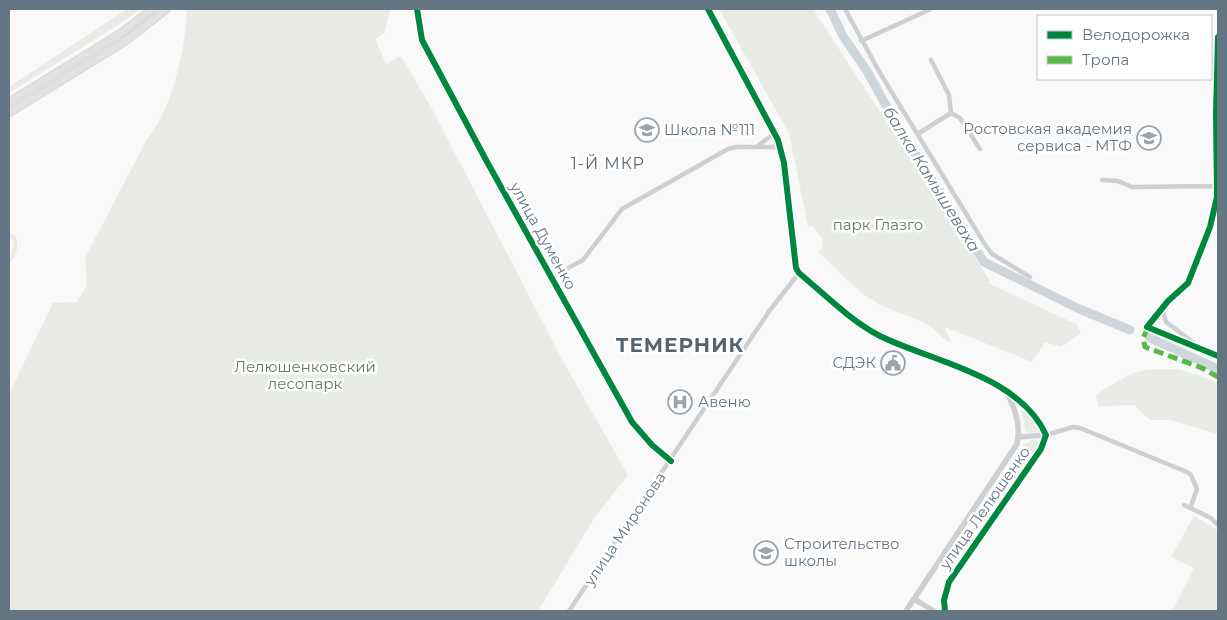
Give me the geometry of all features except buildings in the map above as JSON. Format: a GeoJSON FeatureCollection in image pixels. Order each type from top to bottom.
{"type":"FeatureCollection","features":[{"type":"Feature","properties":{"kind":"main road"},"geometry":{"type":"LineString","coordinates":[[9,102],[121,33],[152,9]]}},
{"type":"Feature","properties":{"kind":"main road"},"geometry":{"type":"LineString","coordinates":[[9,113],[124,42],[167,9]]}},
{"type":"Feature","properties":{"kind":"street","name":"улица Думенко"},"geometry":{"type":"LineString","coordinates":[[417,9],[422,40],[632,422],[652,445],[671,462]]}},
{"type":"Feature","properties":{"kind":"street"},"geometry":{"type":"LineString","coordinates":[[708,9],[780,146],[791,212],[796,268],[799,273]]}},
{"type":"Feature","properties":{"kind":"street"},"geometry":{"type":"LineString","coordinates":[[845,9],[861,41],[992,254],[1030,277]]}},
{"type":"Feature","properties":{"kind":"street"},"geometry":{"type":"LineString","coordinates":[[861,41],[931,9]]}},
{"type":"Feature","properties":{"kind":"street"},"geometry":{"type":"LineString","coordinates":[[1218,37],[1216,113],[1218,168],[1210,227],[1188,284],[1147,326],[1218,356]]}},
{"type":"Feature","properties":{"kind":"street"},"geometry":{"type":"LineString","coordinates":[[931,60],[948,95],[951,113]]}},
{"type":"Feature","properties":{"kind":"street"},"geometry":{"type":"LineString","coordinates":[[919,133],[951,113]]}},
{"type":"Feature","properties":{"kind":"street"},"geometry":{"type":"LineString","coordinates":[[951,113],[960,118],[980,149]]}},
{"type":"Feature","properties":{"kind":"street"},"geometry":{"type":"LineString","coordinates":[[759,145],[774,133]]}},
{"type":"Feature","properties":{"kind":"street"},"geometry":{"type":"LineString","coordinates":[[551,277],[583,260],[622,209],[728,149],[759,145],[780,146]]}},
{"type":"Feature","properties":{"kind":"street"},"geometry":{"type":"LineString","coordinates":[[1102,180],[1118,182],[1132,187],[1217,186]]}},
{"type":"Feature","properties":{"kind":"street","name":"улица Лелюшенко"},"geometry":{"type":"LineString","coordinates":[[799,273],[878,335],[1005,389],[1032,412],[1046,435],[1045,441],[1035,458],[949,582],[944,600],[945,611]]}},
{"type":"Feature","properties":{"kind":"street","name":"улица Миронова"},"geometry":{"type":"LineString","coordinates":[[569,611],[671,462],[770,310],[799,273]]}},
{"type":"Feature","properties":{"kind":"street"},"geometry":{"type":"LineString","coordinates":[[1162,309],[1166,322],[1199,347]]}},
{"type":"Feature","properties":{"kind":"street","name":"улица Лелюшенко"},"geometry":{"type":"LineString","coordinates":[[906,611],[1016,444],[1018,436],[1015,407],[1005,389]]}},
{"type":"Feature","properties":{"kind":"street"},"geometry":{"type":"LineString","coordinates":[[1018,436],[1046,435],[1072,427],[1080,428],[1187,472],[1191,475],[1198,489],[1191,506]]}},
{"type":"Feature","properties":{"kind":"street"},"geometry":{"type":"LineString","coordinates":[[1184,504],[1211,518],[1218,525]]}},
{"type":"Feature","properties":{"kind":"street"},"geometry":{"type":"LineString","coordinates":[[914,599],[934,611]]}},
{"type":"Feature","properties":{"kind":"green space"},"geometry":{"type":"Polygon","coordinates":[[[127,9],[140,9],[129,18],[9,93],[9,87],[127,9]]]}},
{"type":"Feature","properties":{"kind":"green space","name":"Лелюшенковский лесопарк"},"geometry":{"type":"Polygon","coordinates":[[[187,9],[390,9],[385,33],[375,39],[386,64],[401,56],[433,111],[565,365],[628,475],[595,517],[538,611],[9,611],[9,394],[53,303],[77,302],[87,285],[85,258],[147,139],[164,112],[176,77],[184,41],[187,9]]]}},
{"type":"Feature","properties":{"kind":"green space","name":"парк Глазго"},"geometry":{"type":"Polygon","coordinates":[[[719,9],[813,9],[990,281],[988,283],[1076,324],[1081,333],[1061,347],[1045,342],[1032,362],[945,327],[951,342],[948,341],[929,326],[876,302],[855,287],[818,252],[823,247],[822,238],[813,227],[808,227],[789,133],[719,9]]]}},
{"type":"Feature","properties":{"kind":"green space"},"geometry":{"type":"Polygon","coordinates":[[[9,233],[15,235],[17,246],[15,255],[9,264],[14,242],[9,237],[9,233]]]}},
{"type":"Feature","properties":{"kind":"green space"},"geometry":{"type":"Polygon","coordinates":[[[1178,369],[1218,382],[1218,434],[1170,420],[1150,420],[1134,405],[1098,406],[1096,396],[1133,373],[1147,370],[1178,369]]]}},
{"type":"Feature","properties":{"kind":"green space"},"geometry":{"type":"Polygon","coordinates":[[[1021,408],[1025,408],[1042,431],[1026,433],[1021,408]]]}},
{"type":"Feature","properties":{"kind":"green space"},"geometry":{"type":"Polygon","coordinates":[[[1031,440],[1043,441],[1034,454],[1023,445],[1031,440]]]}},
{"type":"Feature","properties":{"kind":"green space"},"geometry":{"type":"Polygon","coordinates":[[[1019,451],[1031,460],[1018,478],[1006,470],[1019,451]]]}},
{"type":"Feature","properties":{"kind":"green space"},"geometry":{"type":"Polygon","coordinates":[[[1194,516],[1216,529],[1218,534],[1218,611],[1172,611],[1194,568],[1171,557],[1194,516]]]}},
{"type":"Feature","properties":{"kind":"waterway","name":"балка Камышеваха"},"geometry":{"type":"LineString","coordinates":[[830,9],[843,36],[867,71],[895,122],[984,262],[1077,308],[1130,330]]}},
{"type":"Feature","properties":{"kind":"waterway","name":"балка Камышеваха"},"geometry":{"type":"LineString","coordinates":[[1150,338],[1218,369]]}},
{"type":"Feature","properties":{"kind":"marked path"},"geometry":{"type":"LineString","coordinates":[[1148,328],[1143,338],[1145,347],[1202,368],[1218,377]]}},
{"type":"Feature","properties":{"kind":"cycle path"},"geometry":{"type":"LineString","coordinates":[[417,9],[422,40],[486,160],[632,422],[652,445],[671,461]]}},
{"type":"Feature","properties":{"kind":"cycle path"},"geometry":{"type":"LineString","coordinates":[[708,9],[778,140],[784,163],[796,268],[799,273],[848,315],[869,330],[901,345],[973,373],[1017,398],[1034,415],[1046,435],[1041,449],[949,582],[944,600],[945,611]]}},
{"type":"Feature","properties":{"kind":"cycle path"},"geometry":{"type":"LineString","coordinates":[[1218,37],[1216,113],[1217,197],[1210,227],[1188,283],[1168,301],[1147,327],[1218,356]]}},
{"type":"Feature","properties":{"kind":"place","name":"Школа №111"},"geometry":{"type":"Point","coordinates":[647,130]}},
{"type":"Feature","properties":{"kind":"place","name":"Ростовская академия сервиса - МТФ"},"geometry":{"type":"Point","coordinates":[1149,138]}},
{"type":"Feature","properties":{"kind":"place","name":"СДЭК"},"geometry":{"type":"Point","coordinates":[893,363]}},
{"type":"Feature","properties":{"kind":"place","name":"Авеню"},"geometry":{"type":"Point","coordinates":[680,402]}},
{"type":"Feature","properties":{"kind":"place","name":"Строительство школы"},"geometry":{"type":"Point","coordinates":[766,553]}},
{"type":"Feature","properties":{"kind":"district","name":"1-Й МКР"},"geometry":{"type":"Point","coordinates":[608,163]}},
{"type":"Feature","properties":{"kind":"district","name":"ТЕМЕРНИК"},"geometry":{"type":"Point","coordinates":[680,345]}}]}
